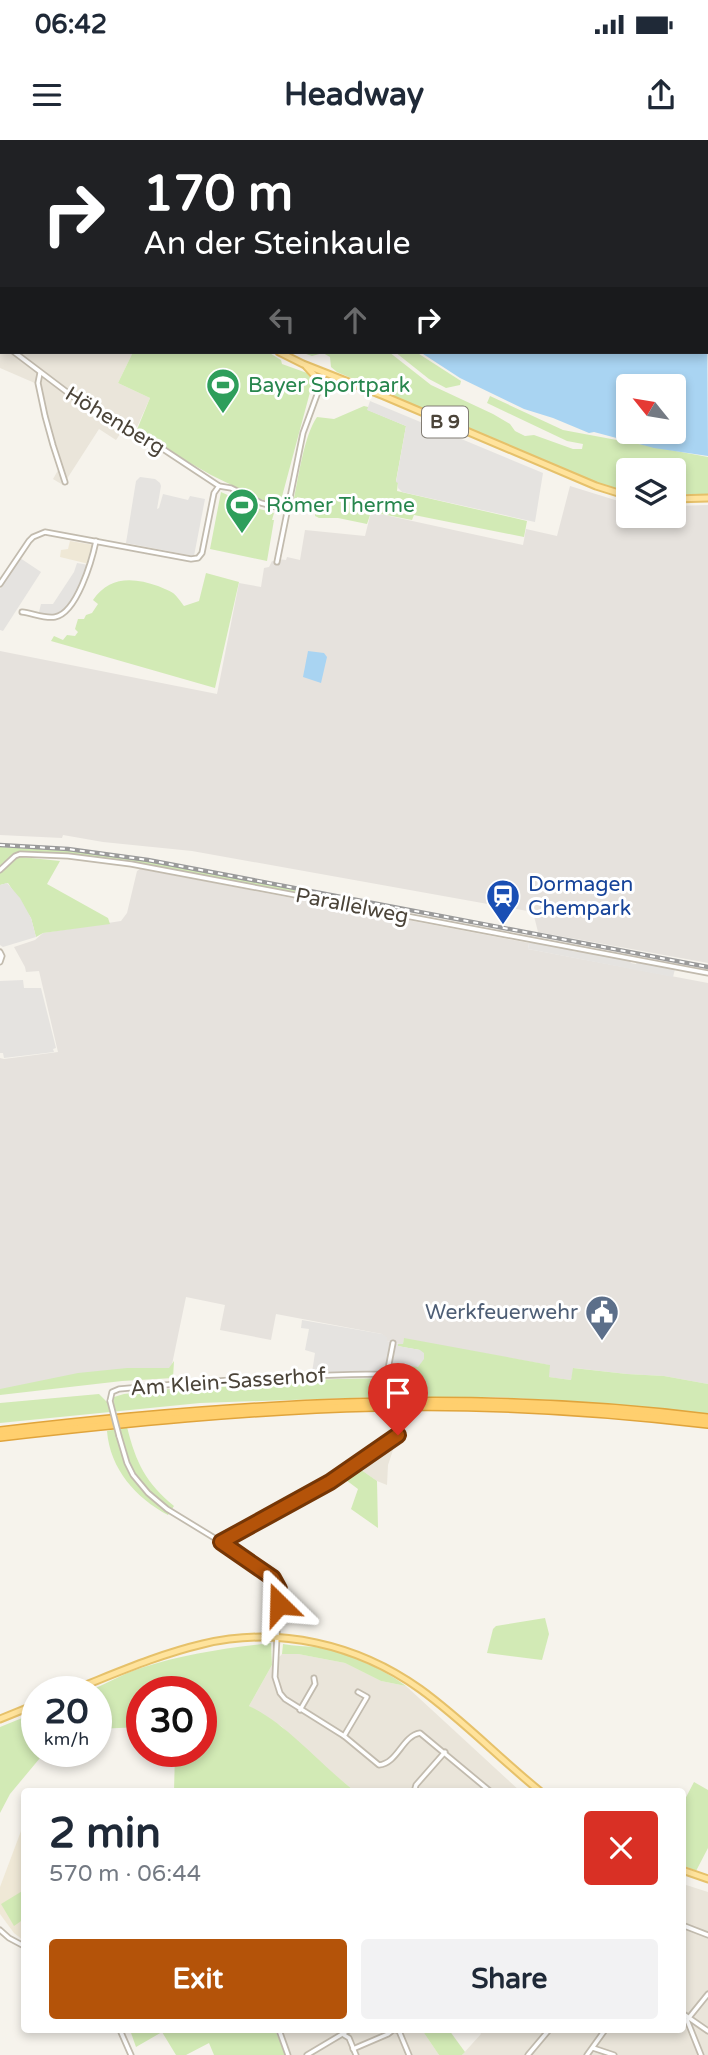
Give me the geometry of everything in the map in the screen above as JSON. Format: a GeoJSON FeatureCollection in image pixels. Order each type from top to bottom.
{"type":"FeatureCollection","features":[{"type":"Feature","properties":{"kind":"highway"},"geometry":{"type":"LineString","coordinates":[[0,1431],[256,1406],[375,1401],[537,1403],[708,1418]]}},
{"type":"Feature","properties":{"kind":"highway"},"geometry":{"type":"LineString","coordinates":[[0,1437],[137,1422],[374,1407],[539,1409],[708,1424]]}},
{"type":"Feature","properties":{"kind":"main road","name":"B 9"},"geometry":{"type":"LineString","coordinates":[[283,354],[616,492]]}},
{"type":"Feature","properties":{"kind":"main road"},"geometry":{"type":"LineString","coordinates":[[303,364],[315,376],[319,386]]}},
{"type":"Feature","properties":{"kind":"main road"},"geometry":{"type":"LineString","coordinates":[[686,499],[708,498]]}},
{"type":"Feature","properties":{"kind":"main road"},"geometry":{"type":"LineString","coordinates":[[110,1676],[205,1643],[248,1637],[278,1637],[331,1646],[361,1656],[392,1671],[435,1701],[536,1788]]}},
{"type":"Feature","properties":{"kind":"main road"},"geometry":{"type":"LineString","coordinates":[[0,1718],[21,1710]]}},
{"type":"Feature","properties":{"kind":"main road"},"geometry":{"type":"LineString","coordinates":[[686,1872],[708,1880]]}},
{"type":"Feature","properties":{"kind":"street","name":"Höhenberg"},"geometry":{"type":"LineString","coordinates":[[16,354],[88,408],[163,449],[219,486],[231,488],[261,503],[287,510]]}},
{"type":"Feature","properties":{"kind":"street"},"geometry":{"type":"LineString","coordinates":[[40,373],[38,383],[45,416],[65,482]]}},
{"type":"Feature","properties":{"kind":"street"},"geometry":{"type":"LineString","coordinates":[[277,562],[303,433],[325,373]]}},
{"type":"Feature","properties":{"kind":"street"},"geometry":{"type":"LineString","coordinates":[[0,584],[29,541],[38,534],[50,532],[191,559],[198,558],[202,553],[214,493],[219,486]]}},
{"type":"Feature","properties":{"kind":"street"},"geometry":{"type":"LineString","coordinates":[[22,612],[48,617],[63,614],[88,572],[96,541]]}},
{"type":"Feature","properties":{"kind":"street","name":"Parallelweg"},"geometry":{"type":"LineString","coordinates":[[0,870],[20,854],[68,856],[131,864],[708,973]]}},
{"type":"Feature","properties":{"kind":"street"},"geometry":{"type":"LineString","coordinates":[[0,952],[0,962]]}},
{"type":"Feature","properties":{"kind":"street","name":"Am Klein-Sasserhof"},"geometry":{"type":"LineString","coordinates":[[278,1637],[279,1593],[277,1585],[269,1576],[167,1509],[148,1493],[133,1475],[118,1436],[110,1401],[112,1392],[119,1389],[192,1382],[313,1374],[381,1374],[388,1369],[393,1343]]}},
{"type":"Feature","properties":{"kind":"street"},"geometry":{"type":"LineString","coordinates":[[221,1542],[330,1482],[398,1435]]}},
{"type":"Feature","properties":{"kind":"street"},"geometry":{"type":"LineString","coordinates":[[278,1637],[276,1685],[285,1699],[300,1710],[344,1736],[379,1765],[387,1764],[417,1733],[424,1735],[486,1788]]}},
{"type":"Feature","properties":{"kind":"street"},"geometry":{"type":"LineString","coordinates":[[300,1710],[315,1684],[314,1678]]}},
{"type":"Feature","properties":{"kind":"street"},"geometry":{"type":"LineString","coordinates":[[344,1736],[369,1698],[358,1692]]}},
{"type":"Feature","properties":{"kind":"street"},"geometry":{"type":"LineString","coordinates":[[415,1788],[445,1752]]}},
{"type":"Feature","properties":{"kind":"street"},"geometry":{"type":"LineString","coordinates":[[686,1927],[708,1935]]}},
{"type":"Feature","properties":{"kind":"street"},"geometry":{"type":"LineString","coordinates":[[0,1930],[21,1944]]}},
{"type":"Feature","properties":{"kind":"street"},"geometry":{"type":"LineString","coordinates":[[701,2055],[687,2020],[708,1994]]}},
{"type":"Feature","properties":{"kind":"street"},"geometry":{"type":"LineString","coordinates":[[686,2015],[708,2031]]}},
{"type":"Feature","properties":{"kind":"street"},"geometry":{"type":"LineString","coordinates":[[121,2033],[131,2055]]}},
{"type":"Feature","properties":{"kind":"street"},"geometry":{"type":"LineString","coordinates":[[280,2033],[288,2055]]}},
{"type":"Feature","properties":{"kind":"street"},"geometry":{"type":"LineString","coordinates":[[307,2055],[344,2035],[349,2038],[354,2053],[390,2033]]}},
{"type":"Feature","properties":{"kind":"street"},"geometry":{"type":"LineString","coordinates":[[400,2033],[409,2055]]}},
{"type":"Feature","properties":{"kind":"street"},"geometry":{"type":"LineString","coordinates":[[528,2055],[546,2033]]}},
{"type":"Feature","properties":{"kind":"street"},"geometry":{"type":"LineString","coordinates":[[587,2055],[602,2033]]}},
{"type":"Feature","properties":{"kind":"street"},"geometry":{"type":"LineString","coordinates":[[593,2048],[614,2055]]}},
{"type":"Feature","properties":{"kind":"shaded area"},"geometry":{"type":"Polygon","coordinates":[[[0,354],[132,354],[118,383],[150,398],[133,436],[122,431],[116,440],[99,429],[63,485],[53,479],[60,467],[37,384],[0,368],[0,354]]]}},
{"type":"Feature","properties":{"kind":"shaded area"},"geometry":{"type":"Polygon","coordinates":[[[370,401],[543,473],[535,522],[402,492],[396,482],[406,426],[367,410],[370,401]]]}},
{"type":"Feature","properties":{"kind":"shaded area"},"geometry":{"type":"Polygon","coordinates":[[[140,477],[155,479],[160,483],[157,509],[163,494],[188,500],[190,496],[205,499],[194,556],[126,543],[136,481],[140,477]]]}},
{"type":"Feature","properties":{"kind":"shaded area"},"geometry":{"type":"Polygon","coordinates":[[[570,486],[616,500],[616,528],[686,528],[686,506],[708,505],[708,963],[538,932],[533,912],[192,851],[63,835],[62,838],[0,835],[0,651],[217,694],[239,583],[261,587],[264,568],[269,567],[272,561],[286,560],[287,557],[300,560],[305,530],[365,536],[371,512],[523,545],[526,529],[557,536],[570,486]]]}},
{"type":"Feature","properties":{"kind":"shaded area"},"geometry":{"type":"Polygon","coordinates":[[[70,541],[94,545],[89,564],[60,557],[61,550],[68,549],[70,541]]]}},
{"type":"Feature","properties":{"kind":"shaded area"},"geometry":{"type":"Polygon","coordinates":[[[20,558],[41,572],[3,631],[0,630],[0,589],[20,558]]]}},
{"type":"Feature","properties":{"kind":"shaded area"},"geometry":{"type":"Polygon","coordinates":[[[77,563],[89,565],[72,599],[62,612],[54,616],[41,614],[41,604],[53,604],[77,563]]]}},
{"type":"Feature","properties":{"kind":"shaded area"},"geometry":{"type":"Polygon","coordinates":[[[140,869],[529,943],[528,949],[708,983],[708,1384],[664,1376],[574,1368],[571,1380],[548,1377],[549,1365],[404,1339],[403,1345],[387,1341],[382,1334],[276,1314],[271,1340],[220,1330],[225,1305],[186,1297],[170,1374],[0,1392],[0,1058],[58,1052],[39,971],[26,972],[14,947],[35,940],[43,933],[121,921],[127,913],[137,871],[140,869]]]}},
{"type":"Feature","properties":{"kind":"shaded area"},"geometry":{"type":"Polygon","coordinates":[[[7,883],[20,898],[31,918],[36,937],[3,947],[0,945],[0,885],[7,883]]]}},
{"type":"Feature","properties":{"kind":"shaded area"},"geometry":{"type":"Polygon","coordinates":[[[529,943],[630,960],[636,964],[637,961],[675,969],[673,977],[528,949],[529,943]]]}},
{"type":"Feature","properties":{"kind":"shaded area"},"geometry":{"type":"Polygon","coordinates":[[[23,980],[24,988],[41,988],[56,1048],[53,1049],[54,1052],[4,1058],[3,1053],[0,1053],[0,981],[23,980]]]}},
{"type":"Feature","properties":{"kind":"shaded area"},"geometry":{"type":"Polygon","coordinates":[[[302,1320],[382,1334],[387,1337],[387,1341],[398,1346],[420,1350],[424,1353],[424,1359],[418,1367],[393,1363],[390,1378],[311,1379],[315,1353],[305,1350],[309,1329],[301,1328],[302,1320]]]}},
{"type":"Feature","properties":{"kind":"shaded area"},"geometry":{"type":"Polygon","coordinates":[[[396,1438],[388,1465],[387,1485],[357,1467],[382,1446],[396,1438]]]}},
{"type":"Feature","properties":{"kind":"shaded area"},"geometry":{"type":"Polygon","coordinates":[[[282,1654],[298,1654],[345,1663],[381,1681],[406,1686],[517,1788],[351,1788],[324,1767],[281,1726],[249,1706],[272,1665],[282,1654]]]}},
{"type":"Feature","properties":{"kind":"shaded area"},"geometry":{"type":"Polygon","coordinates":[[[21,1831],[21,1938],[0,1914],[0,1887],[21,1831]]]}},
{"type":"Feature","properties":{"kind":"shaded area"},"geometry":{"type":"Polygon","coordinates":[[[686,1885],[708,1892],[708,2055],[462,2055],[481,2034],[686,2033],[686,1885]]]}},
{"type":"Feature","properties":{"kind":"shaded area"},"geometry":{"type":"Polygon","coordinates":[[[281,2033],[424,2033],[439,2055],[292,2055],[281,2033]]]}},
{"type":"Feature","properties":{"kind":"green space","name":"Bayer Sportpark"},"geometry":{"type":"Polygon","coordinates":[[[132,354],[271,354],[281,360],[282,364],[307,373],[313,381],[280,504],[260,499],[211,475],[136,432],[150,398],[118,383],[132,354]]]}},
{"type":"Feature","properties":{"kind":"green space"},"geometry":{"type":"Polygon","coordinates":[[[325,354],[392,354],[431,385],[493,414],[525,436],[534,435],[573,449],[582,449],[583,444],[567,441],[487,403],[490,396],[563,430],[616,440],[616,444],[638,444],[708,457],[708,494],[686,494],[686,458],[616,458],[616,488],[603,485],[337,372],[331,367],[330,357],[325,354]]]}},
{"type":"Feature","properties":{"kind":"green space"},"geometry":{"type":"Polygon","coordinates":[[[398,354],[419,354],[461,381],[460,385],[446,388],[429,379],[398,354]]]}},
{"type":"Feature","properties":{"kind":"green space"},"geometry":{"type":"Polygon","coordinates":[[[364,406],[406,426],[396,481],[397,491],[527,521],[524,537],[414,515],[412,520],[371,512],[367,524],[338,518],[319,518],[315,516],[315,506],[310,500],[297,497],[294,509],[305,446],[317,417],[334,419],[364,406]]]}},
{"type":"Feature","properties":{"kind":"green space","name":"Römer Therme"},"geometry":{"type":"Polygon","coordinates":[[[221,492],[274,513],[267,561],[210,549],[221,492]]]}},
{"type":"Feature","properties":{"kind":"green space"},"geometry":{"type":"Polygon","coordinates":[[[206,573],[239,582],[215,688],[51,641],[54,636],[63,640],[67,635],[75,636],[78,632],[75,629],[78,619],[84,619],[92,613],[98,604],[93,600],[106,586],[122,581],[140,581],[173,593],[184,606],[199,601],[206,573]]]}},
{"type":"Feature","properties":{"kind":"green space"},"geometry":{"type":"Polygon","coordinates":[[[0,847],[72,851],[141,860],[388,907],[387,912],[151,866],[68,855],[17,853],[12,856],[60,861],[47,884],[108,918],[110,924],[43,933],[36,937],[31,918],[8,883],[0,885],[0,847]]]}},
{"type":"Feature","properties":{"kind":"green space"},"geometry":{"type":"Polygon","coordinates":[[[404,1338],[550,1365],[549,1377],[571,1380],[573,1368],[664,1376],[708,1384],[708,1414],[495,1397],[378,1397],[200,1403],[0,1423],[0,1403],[99,1394],[113,1408],[114,1397],[157,1390],[256,1382],[389,1378],[393,1363],[418,1366],[420,1350],[397,1346],[403,1344],[404,1338]]]}},
{"type":"Feature","properties":{"kind":"green space"},"geometry":{"type":"Polygon","coordinates":[[[174,1361],[173,1378],[0,1395],[0,1389],[78,1373],[127,1368],[169,1368],[174,1361]]]}},
{"type":"Feature","properties":{"kind":"green space"},"geometry":{"type":"Polygon","coordinates":[[[127,1427],[143,1471],[156,1489],[174,1506],[168,1515],[135,1491],[113,1458],[107,1431],[127,1427]]]}},
{"type":"Feature","properties":{"kind":"green space"},"geometry":{"type":"Polygon","coordinates":[[[357,1467],[377,1481],[378,1528],[351,1509],[358,1489],[342,1477],[357,1467]]]}},
{"type":"Feature","properties":{"kind":"green space"},"geometry":{"type":"Polygon","coordinates":[[[545,1618],[549,1634],[542,1660],[487,1653],[496,1626],[545,1618]]]}},
{"type":"Feature","properties":{"kind":"green space"},"geometry":{"type":"Polygon","coordinates":[[[271,1643],[272,1665],[249,1706],[291,1734],[351,1788],[174,1788],[175,1767],[217,1767],[217,1676],[126,1676],[126,1728],[112,1728],[112,1680],[173,1659],[271,1643]]]}},
{"type":"Feature","properties":{"kind":"green space"},"geometry":{"type":"Polygon","coordinates":[[[283,1644],[316,1647],[352,1657],[406,1686],[381,1681],[345,1663],[298,1654],[282,1654],[283,1644]]]}},
{"type":"Feature","properties":{"kind":"green space"},"geometry":{"type":"Polygon","coordinates":[[[21,1718],[21,1767],[32,1767],[10,1794],[0,1813],[0,1727],[21,1718]]]}},
{"type":"Feature","properties":{"kind":"green space"},"geometry":{"type":"Polygon","coordinates":[[[694,1782],[708,1790],[708,1848],[696,1871],[686,1867],[686,1797],[694,1782]]]}},
{"type":"Feature","properties":{"kind":"green space"},"geometry":{"type":"Polygon","coordinates":[[[21,1892],[21,1921],[14,1926],[1,1904],[21,1892]]]}},
{"type":"Feature","properties":{"kind":"green space"},"geometry":{"type":"Polygon","coordinates":[[[131,2033],[160,2033],[136,2047],[131,2033]]]}},
{"type":"Feature","properties":{"kind":"green space"},"geometry":{"type":"Polygon","coordinates":[[[163,2033],[276,2033],[286,2055],[214,2055],[209,2043],[186,2055],[176,2055],[163,2033]]]}},
{"type":"Feature","properties":{"kind":"green space"},"geometry":{"type":"Polygon","coordinates":[[[424,2033],[451,2033],[465,2052],[462,2055],[439,2055],[424,2033]]]}},
{"type":"Feature","properties":{"kind":"water"},"geometry":{"type":"Polygon","coordinates":[[[423,354],[707,354],[708,456],[639,444],[686,444],[686,374],[616,374],[616,438],[589,433],[524,409],[460,378],[423,354]]]}},
{"type":"Feature","properties":{"kind":"water"},"geometry":{"type":"Polygon","coordinates":[[[308,651],[324,653],[327,657],[321,683],[303,677],[308,651]]]}},
{"type":"Feature","properties":{"kind":"railway"},"geometry":{"type":"LineString","coordinates":[[0,845],[68,849],[148,860],[708,967]]}},
{"type":"Feature","properties":{"kind":"place","name":"Bayer Sportpark"},"geometry":{"type":"Point","coordinates":[223,415]}},
{"type":"Feature","properties":{"kind":"place","name":"Römer Therme"},"geometry":{"type":"Point","coordinates":[242,535]}},
{"type":"Feature","properties":{"kind":"place","name":"Dormagen Chempark"},"geometry":{"type":"Point","coordinates":[503,926]}},
{"type":"Feature","properties":{"kind":"place","name":"Werkfeuerwehr"},"geometry":{"type":"Point","coordinates":[602,1342]}},
{"type":"Feature","properties":{"kind":"route"},"geometry":{"type":"LineString","coordinates":[[279,1604],[279,1589],[273,1578],[221,1542],[330,1482],[398,1435]]}}]}
